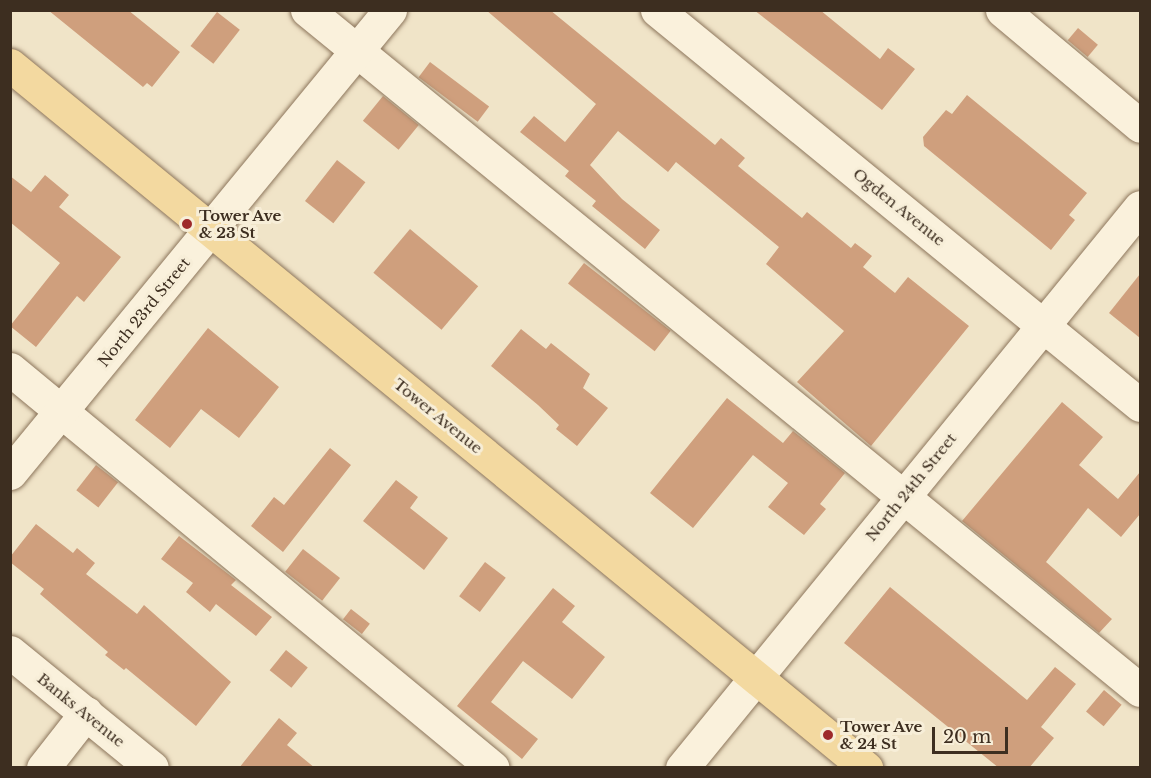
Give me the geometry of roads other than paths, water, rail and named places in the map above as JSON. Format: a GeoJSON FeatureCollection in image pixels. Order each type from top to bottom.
{"type":"FeatureCollection","features":[{"type":"Feature","properties":{"kind":"main road","name":"Tower Avenue"},"geometry":{"type":"LineString","coordinates":[[10,65],[866,768]]}},
{"type":"Feature","properties":{"kind":"street"},"geometry":{"type":"LineString","coordinates":[[307,10],[1140,690]]}},
{"type":"Feature","properties":{"kind":"street","name":"North 23rd Street"},"geometry":{"type":"LineString","coordinates":[[10,473],[390,10]]}},
{"type":"Feature","properties":{"kind":"street","name":"Ogden Avenue"},"geometry":{"type":"LineString","coordinates":[[657,10],[1140,405]]}},
{"type":"Feature","properties":{"kind":"street"},"geometry":{"type":"LineString","coordinates":[[1002,10],[1140,126]]}},
{"type":"Feature","properties":{"kind":"street","name":"North 24th Street"},"geometry":{"type":"LineString","coordinates":[[682,768],[1140,207]]}},
{"type":"Feature","properties":{"kind":"street"},"geometry":{"type":"LineString","coordinates":[[10,369],[63,410],[493,768]]}},
{"type":"Feature","properties":{"kind":"street","name":"Banks Avenue"},"geometry":{"type":"LineString","coordinates":[[10,652],[86,713],[130,761]]}},
{"type":"Feature","properties":{"kind":"street"},"geometry":{"type":"LineString","coordinates":[[43,768],[86,713]]}},
{"type":"Feature","properties":{"kind":"place","name":"Tower Ave & 23 St"},"geometry":{"type":"Point","coordinates":[187,224]}},
{"type":"Feature","properties":{"kind":"place","name":"Tower Ave & 24 St"},"geometry":{"type":"Point","coordinates":[828,735]}}]}
